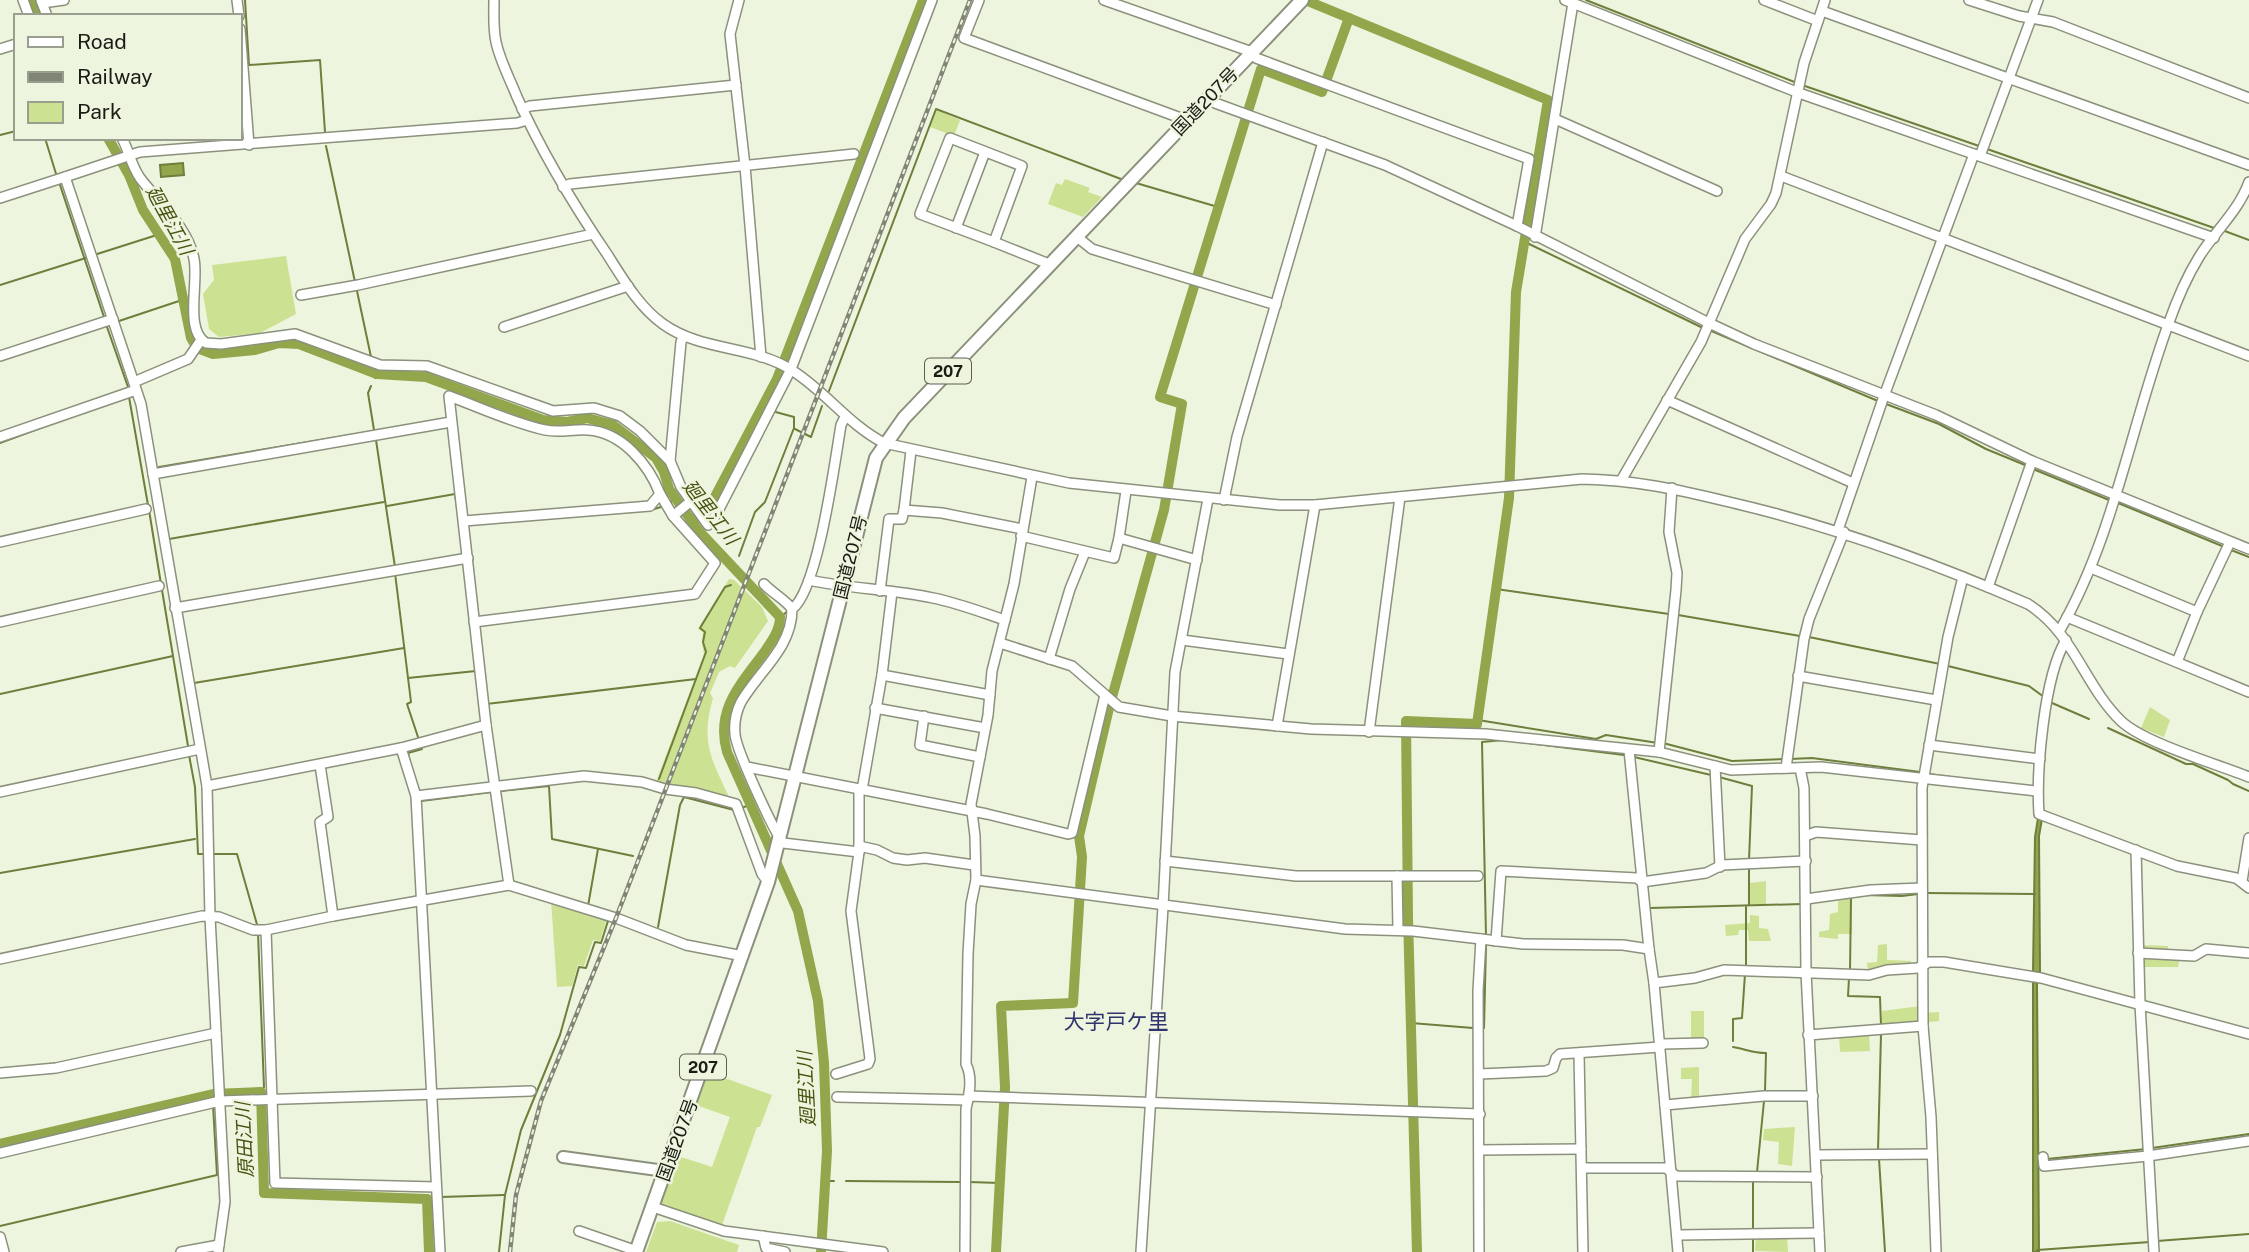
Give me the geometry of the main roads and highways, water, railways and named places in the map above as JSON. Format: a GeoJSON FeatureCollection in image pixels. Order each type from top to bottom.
{"type":"FeatureCollection","features":[{"type":"Feature","properties":{"kind":"highway","name":"国道207号"},"geometry":{"type":"LineString","coordinates":[[636,1252],[768,882],[876,458],[904,418],[1299,3]]}},
{"type":"Feature","properties":{"kind":"main road"},"geometry":{"type":"LineString","coordinates":[[563,1157],[665,1171]]}},
{"type":"Feature","properties":{"kind":"waterway","name":"廻里江川"},"geometry":{"type":"LineString","coordinates":[[31,0],[36,14]]}},
{"type":"Feature","properties":{"kind":"waterway"},"geometry":{"type":"LineString","coordinates":[[245,0],[249,65],[320,60],[325,132]]}},
{"type":"Feature","properties":{"kind":"waterway"},"geometry":{"type":"LineString","coordinates":[[694,520],[709,508],[777,379],[923,0]]}},
{"type":"Feature","properties":{"kind":"waterway"},"geometry":{"type":"LineString","coordinates":[[1305,0],[1548,100],[1516,292],[1509,498],[1477,724],[1406,721],[1417,1252]]}},
{"type":"Feature","properties":{"kind":"waterway"},"geometry":{"type":"LineString","coordinates":[[1586,0],[1797,83]]}},
{"type":"Feature","properties":{"kind":"waterway"},"geometry":{"type":"LineString","coordinates":[[996,1252],[1005,1087],[1001,1006],[1073,1003],[1082,857],[1079,836],[1109,708],[1164,510],[1182,404],[1160,397],[1261,69],[1322,92],[1349,18]]}},
{"type":"Feature","properties":{"kind":"waterway"},"geometry":{"type":"LineString","coordinates":[[1802,85],[1979,146]]}},
{"type":"Feature","properties":{"kind":"waterway"},"geometry":{"type":"LineString","coordinates":[[829,391],[936,109],[1121,179]]}},
{"type":"Feature","properties":{"kind":"waterway"},"geometry":{"type":"LineString","coordinates":[[0,135],[14,132]]}},
{"type":"Feature","properties":{"kind":"waterway"},"geometry":{"type":"LineString","coordinates":[[46,140],[57,177]]}},
{"type":"Feature","properties":{"kind":"waterway","name":"廻里江川"},"geometry":{"type":"LineString","coordinates":[[109,140],[129,175],[143,210],[175,259],[191,338],[197,348],[213,354],[255,350],[279,343],[299,344],[377,374],[426,377],[543,420],[567,422],[587,418],[613,425],[656,458],[669,489],[698,530],[780,617],[773,639],[732,698],[724,723],[724,737],[727,752],[798,911],[818,1001],[824,1063],[827,1151],[821,1252]]}},
{"type":"Feature","properties":{"kind":"waterway"},"geometry":{"type":"LineString","coordinates":[[326,146],[355,282]]}},
{"type":"Feature","properties":{"kind":"waterway"},"geometry":{"type":"LineString","coordinates":[[1987,149],[2217,229]]}},
{"type":"Feature","properties":{"kind":"waterway"},"geometry":{"type":"LineString","coordinates":[[59,182],[104,317]]}},
{"type":"Feature","properties":{"kind":"waterway"},"geometry":{"type":"LineString","coordinates":[[1136,183],[1218,207]]}},
{"type":"Feature","properties":{"kind":"waterway"},"geometry":{"type":"LineString","coordinates":[[2222,230],[2249,240]]}},
{"type":"Feature","properties":{"kind":"waterway"},"geometry":{"type":"LineString","coordinates":[[94,255],[160,234]]}},
{"type":"Feature","properties":{"kind":"waterway"},"geometry":{"type":"LineString","coordinates":[[1525,242],[1703,328]]}},
{"type":"Feature","properties":{"kind":"waterway"},"geometry":{"type":"LineString","coordinates":[[0,285],[89,257]]}},
{"type":"Feature","properties":{"kind":"waterway"},"geometry":{"type":"LineString","coordinates":[[357,291],[371,357]]}},
{"type":"Feature","properties":{"kind":"waterway"},"geometry":{"type":"LineString","coordinates":[[116,322],[182,300]]}},
{"type":"Feature","properties":{"kind":"waterway"},"geometry":{"type":"LineString","coordinates":[[107,327],[128,387]]}},
{"type":"Feature","properties":{"kind":"waterway"},"geometry":{"type":"LineString","coordinates":[[1709,330],[1878,401]]}},
{"type":"Feature","properties":{"kind":"waterway","name":"廻里江川"},"geometry":{"type":"LineString","coordinates":[[375,378],[377,374]]}},
{"type":"Feature","properties":{"kind":"waterway"},"geometry":{"type":"LineString","coordinates":[[371,386],[368,393],[374,430]]}},
{"type":"Feature","properties":{"kind":"waterway"},"geometry":{"type":"LineString","coordinates":[[129,397],[148,505]]}},
{"type":"Feature","properties":{"kind":"waterway"},"geometry":{"type":"LineString","coordinates":[[1886,404],[1939,424],[1986,449],[2025,465]]}},
{"type":"Feature","properties":{"kind":"waterway"},"geometry":{"type":"LineString","coordinates":[[795,429],[811,437],[822,406]]}},
{"type":"Feature","properties":{"kind":"waterway"},"geometry":{"type":"LineString","coordinates":[[739,556],[755,512],[765,502],[794,428],[794,417],[772,411]]}},
{"type":"Feature","properties":{"kind":"waterway"},"geometry":{"type":"LineString","coordinates":[[0,443],[59,421]]}},
{"type":"Feature","properties":{"kind":"waterway"},"geometry":{"type":"LineString","coordinates":[[159,467],[374,431]]}},
{"type":"Feature","properties":{"kind":"waterway"},"geometry":{"type":"LineString","coordinates":[[376,440],[395,567]]}},
{"type":"Feature","properties":{"kind":"waterway"},"geometry":{"type":"LineString","coordinates":[[2033,469],[2109,500]]}},
{"type":"Feature","properties":{"kind":"waterway"},"geometry":{"type":"LineString","coordinates":[[387,506],[455,494],[458,513]]}},
{"type":"Feature","properties":{"kind":"waterway","name":"廻里江川"},"geometry":{"type":"LineString","coordinates":[[671,502],[675,498]]}},
{"type":"Feature","properties":{"kind":"waterway"},"geometry":{"type":"LineString","coordinates":[[169,539],[384,502]]}},
{"type":"Feature","properties":{"kind":"waterway"},"geometry":{"type":"LineString","coordinates":[[2118,503],[2222,546]]}},
{"type":"Feature","properties":{"kind":"waterway"},"geometry":{"type":"LineString","coordinates":[[651,510],[661,507]]}},
{"type":"Feature","properties":{"kind":"waterway"},"geometry":{"type":"LineString","coordinates":[[149,510],[161,584]]}},
{"type":"Feature","properties":{"kind":"waterway"},"geometry":{"type":"LineString","coordinates":[[2231,550],[2249,557]]}},
{"type":"Feature","properties":{"kind":"waterway"},"geometry":{"type":"LineString","coordinates":[[395,573],[411,702],[407,704],[419,740]]}},
{"type":"Feature","properties":{"kind":"waterway"},"geometry":{"type":"LineString","coordinates":[[486,704],[696,679],[706,652],[703,642],[705,632],[700,628],[725,587],[731,585]]}},
{"type":"Feature","properties":{"kind":"waterway"},"geometry":{"type":"LineString","coordinates":[[1496,589],[1669,614]]}},
{"type":"Feature","properties":{"kind":"waterway"},"geometry":{"type":"LineString","coordinates":[[162,590],[188,746]]}},
{"type":"Feature","properties":{"kind":"waterway"},"geometry":{"type":"LineString","coordinates":[[780,617],[788,611]]}},
{"type":"Feature","properties":{"kind":"waterway"},"geometry":{"type":"LineString","coordinates":[[1678,615],[1800,636]]}},
{"type":"Feature","properties":{"kind":"waterway"},"geometry":{"type":"LineString","coordinates":[[1809,637],[1940,664]]}},
{"type":"Feature","properties":{"kind":"waterway"},"geometry":{"type":"LineString","coordinates":[[194,683],[404,648]]}},
{"type":"Feature","properties":{"kind":"waterway"},"geometry":{"type":"LineString","coordinates":[[0,694],[173,656]]}},
{"type":"Feature","properties":{"kind":"waterway"},"geometry":{"type":"LineString","coordinates":[[1948,666],[2029,686],[2044,697]]}},
{"type":"Feature","properties":{"kind":"waterway"},"geometry":{"type":"LineString","coordinates":[[408,678],[476,671]]}},
{"type":"Feature","properties":{"kind":"waterway"},"geometry":{"type":"LineString","coordinates":[[659,779],[696,679]]}},
{"type":"Feature","properties":{"kind":"waterway"},"geometry":{"type":"LineString","coordinates":[[2227,688],[2249,697]]}},
{"type":"Feature","properties":{"kind":"waterway"},"geometry":{"type":"LineString","coordinates":[[2052,703],[2089,719]]}},
{"type":"Feature","properties":{"kind":"waterway"},"geometry":{"type":"LineString","coordinates":[[1478,720],[1596,739],[1606,735],[1658,743]]}},
{"type":"Feature","properties":{"kind":"waterway"},"geometry":{"type":"LineString","coordinates":[[1477,724],[1479,729]]}},
{"type":"Feature","properties":{"kind":"waterway"},"geometry":{"type":"LineString","coordinates":[[2108,728],[2249,791]]}},
{"type":"Feature","properties":{"kind":"waterway"},"geometry":{"type":"LineString","coordinates":[[1486,936],[1482,742],[1503,740],[1624,755]]}},
{"type":"Feature","properties":{"kind":"waterway"},"geometry":{"type":"LineString","coordinates":[[1663,743],[1732,761],[1785,759]]}},
{"type":"Feature","properties":{"kind":"waterway"},"geometry":{"type":"LineString","coordinates":[[410,763],[408,753],[422,749],[421,745]]}},
{"type":"Feature","properties":{"kind":"waterway"},"geometry":{"type":"LineString","coordinates":[[189,755],[195,787],[198,854],[205,854]]}},
{"type":"Feature","properties":{"kind":"waterway"},"geometry":{"type":"LineString","coordinates":[[1634,757],[1711,775]]}},
{"type":"Feature","properties":{"kind":"waterway"},"geometry":{"type":"LineString","coordinates":[[1790,759],[1812,758],[1920,772]]}},
{"type":"Feature","properties":{"kind":"waterway"},"geometry":{"type":"LineString","coordinates":[[1929,774],[1965,779]]}},
{"type":"Feature","properties":{"kind":"waterway"},"geometry":{"type":"LineString","coordinates":[[1719,777],[1752,786],[1749,860]]}},
{"type":"Feature","properties":{"kind":"waterway"},"geometry":{"type":"LineString","coordinates":[[501,791],[549,786],[552,839],[633,856]]}},
{"type":"Feature","properties":{"kind":"waterway"},"geometry":{"type":"LineString","coordinates":[[421,801],[492,792]]}},
{"type":"Feature","properties":{"kind":"waterway"},"geometry":{"type":"LineString","coordinates":[[658,927],[680,805],[684,797],[734,810]]}},
{"type":"Feature","properties":{"kind":"waterway"},"geometry":{"type":"LineString","coordinates":[[740,808],[751,805]]}},
{"type":"Feature","properties":{"kind":"waterway"},"geometry":{"type":"LineString","coordinates":[[0,873],[195,839]]}},
{"type":"Feature","properties":{"kind":"waterway"},"geometry":{"type":"LineString","coordinates":[[588,906],[598,849]]}},
{"type":"Feature","properties":{"kind":"waterway"},"geometry":{"type":"LineString","coordinates":[[211,854],[237,854],[258,928]]}},
{"type":"Feature","properties":{"kind":"waterway"},"geometry":{"type":"LineString","coordinates":[[1749,869],[1749,905]]}},
{"type":"Feature","properties":{"kind":"waterway"},"geometry":{"type":"LineString","coordinates":[[1925,893],[2035,894]]}},
{"type":"Feature","properties":{"kind":"waterway"},"geometry":{"type":"LineString","coordinates":[[1864,895],[1918,894]]}},
{"type":"Feature","properties":{"kind":"waterway"},"geometry":{"type":"LineString","coordinates":[[1850,971],[1851,897]]}},
{"type":"Feature","properties":{"kind":"waterway"},"geometry":{"type":"LineString","coordinates":[[1650,908],[1802,904]]}},
{"type":"Feature","properties":{"kind":"waterway"},"geometry":{"type":"LineString","coordinates":[[1746,907],[1746,966]]}},
{"type":"Feature","properties":{"kind":"waterway"},"geometry":{"type":"LineString","coordinates":[[499,1252],[505,1195],[521,1130],[560,1035],[579,967],[586,968],[595,942],[601,943],[608,921],[592,915]]}},
{"type":"Feature","properties":{"kind":"waterway"},"geometry":{"type":"LineString","coordinates":[[258,933],[264,1087],[261,1092]]}},
{"type":"Feature","properties":{"kind":"waterway"},"geometry":{"type":"LineString","coordinates":[[1484,1028],[1486,945]]}},
{"type":"Feature","properties":{"kind":"waterway"},"geometry":{"type":"LineString","coordinates":[[1733,1041],[1733,1019],[1742,1018],[1745,974]]}},
{"type":"Feature","properties":{"kind":"waterway"},"geometry":{"type":"LineString","coordinates":[[1849,978],[1848,996],[1880,997],[1881,1025]]}},
{"type":"Feature","properties":{"kind":"waterway"},"geometry":{"type":"LineString","coordinates":[[1411,1023],[1473,1028]]}},
{"type":"Feature","properties":{"kind":"waterway"},"geometry":{"type":"LineString","coordinates":[[1878,1151],[1881,1034]]}},
{"type":"Feature","properties":{"kind":"waterway"},"geometry":{"type":"LineString","coordinates":[[1733,1047],[1766,1053],[1765,1091]]}},
{"type":"Feature","properties":{"kind":"waterway","name":"原田江川"},"geometry":{"type":"LineString","coordinates":[[0,1144],[213,1094],[261,1092],[264,1193],[427,1199],[429,1252]]}},
{"type":"Feature","properties":{"kind":"waterway"},"geometry":{"type":"LineString","coordinates":[[1757,1172],[1764,1101]]}},
{"type":"Feature","properties":{"kind":"waterway"},"geometry":{"type":"LineString","coordinates":[[0,1226],[217,1175],[213,1105]]}},
{"type":"Feature","properties":{"kind":"waterway"},"geometry":{"type":"LineString","coordinates":[[2152,1148],[2249,1134]]}},
{"type":"Feature","properties":{"kind":"waterway"},"geometry":{"type":"LineString","coordinates":[[2047,1159],[2146,1149]]}},
{"type":"Feature","properties":{"kind":"waterway"},"geometry":{"type":"LineString","coordinates":[[1879,1159],[1885,1252]]}},
{"type":"Feature","properties":{"kind":"waterway"},"geometry":{"type":"LineString","coordinates":[[826,1181],[834,1181]]}},
{"type":"Feature","properties":{"kind":"waterway"},"geometry":{"type":"LineString","coordinates":[[846,1181],[960,1182]]}},
{"type":"Feature","properties":{"kind":"waterway"},"geometry":{"type":"LineString","coordinates":[[969,1182],[1000,1183]]}},
{"type":"Feature","properties":{"kind":"waterway"},"geometry":{"type":"LineString","coordinates":[[1753,1182],[1753,1230]]}},
{"type":"Feature","properties":{"kind":"waterway"},"geometry":{"type":"LineString","coordinates":[[441,1197],[504,1195]]}},
{"type":"Feature","properties":{"kind":"waterway"},"geometry":{"type":"LineString","coordinates":[[2157,1241],[2249,1234]]}},
{"type":"Feature","properties":{"kind":"waterway"},"geometry":{"type":"LineString","coordinates":[[1753,1239],[1753,1252]]}},
{"type":"Feature","properties":{"kind":"waterway"},"geometry":{"type":"LineString","coordinates":[[2037,1250],[2150,1242]]}},
{"type":"Feature","properties":{"kind":"railway"},"geometry":{"type":"LineString","coordinates":[[510,1252],[516,1195],[541,1101],[616,918],[970,0]]}},
{"type":"Feature","properties":{"kind":"district","name":"大字戸ケ里"},"geometry":{"type":"Point","coordinates":[1116,1021]}}]}
